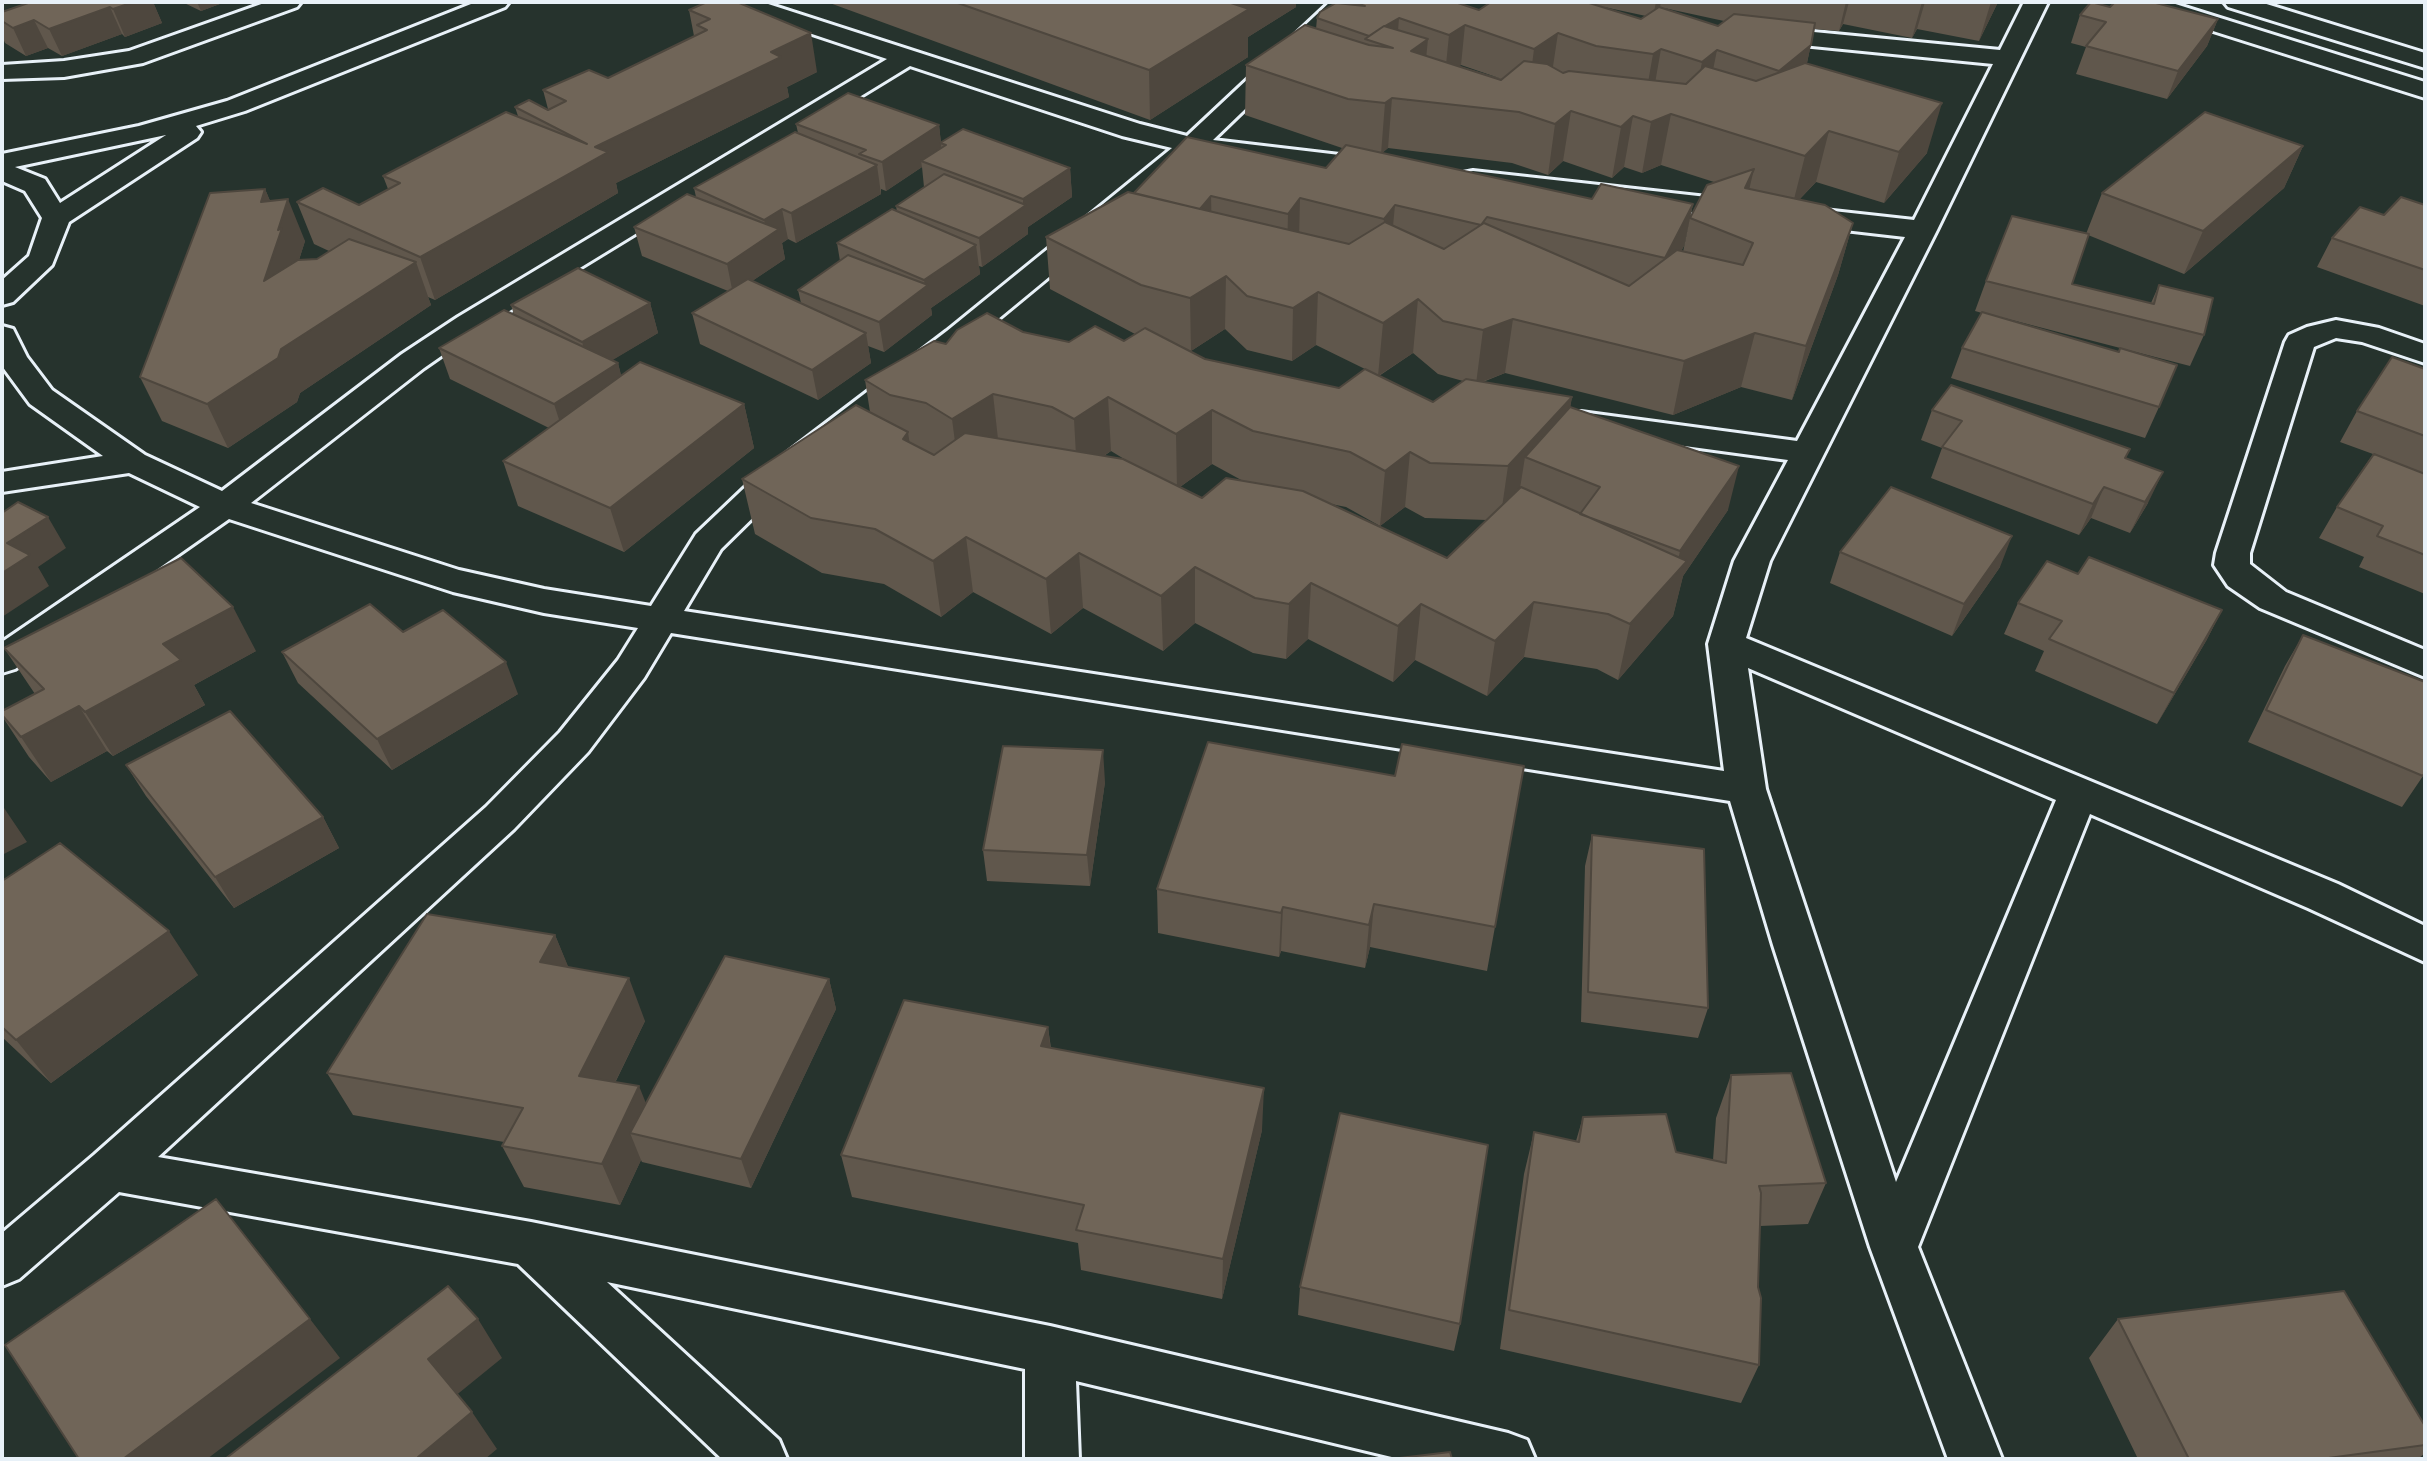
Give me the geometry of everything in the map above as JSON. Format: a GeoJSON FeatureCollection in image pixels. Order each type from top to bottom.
{"type":"FeatureCollection","features":[{"type":"Feature","properties":{"kind":"street"},"geometry":{"type":"LineString","coordinates":[[2,72],[78,68],[134,58],[289,2]]}},
{"type":"Feature","properties":{"kind":"street"},"geometry":{"type":"LineString","coordinates":[[2,162],[143,133],[236,106],[497,2]]}},
{"type":"Feature","properties":{"kind":"street"},"geometry":{"type":"LineString","coordinates":[[739,2],[1131,130],[1192,145],[1413,172]]}},
{"type":"Feature","properties":{"kind":"street"},"geometry":{"type":"LineString","coordinates":[[2,1263],[111,1170],[500,818],[574,742],[631,669],[708,542],[770,482],[958,337],[1192,145],[1344,2]]}},
{"type":"Feature","properties":{"kind":"street"},"geometry":{"type":"LineString","coordinates":[[1440,2],[1565,14]]}},
{"type":"Feature","properties":{"kind":"street"},"geometry":{"type":"LineString","coordinates":[[1975,1459],[1894,1247],[1794,945],[1746,789],[1726,644],[1752,561],[1923,230],[2036,2]]}},
{"type":"Feature","properties":{"kind":"street"},"geometry":{"type":"LineString","coordinates":[[2145,2],[2425,90]]}},
{"type":"Feature","properties":{"kind":"street"},"geometry":{"type":"LineString","coordinates":[[2236,2],[2425,61]]}},
{"type":"Feature","properties":{"kind":"street"},"geometry":{"type":"LineString","coordinates":[[1745,32],[2009,58]]}},
{"type":"Feature","properties":{"kind":"street"},"geometry":{"type":"LineString","coordinates":[[2,660],[225,506],[413,360],[909,57]]}},
{"type":"Feature","properties":{"kind":"street"},"geometry":{"type":"LineString","coordinates":[[2,296],[42,258],[56,218],[187,132],[236,106]]}},
{"type":"Feature","properties":{"kind":"street"},"geometry":{"type":"LineString","coordinates":[[2,172],[35,185],[56,218]]}},
{"type":"Feature","properties":{"kind":"street"},"geometry":{"type":"LineString","coordinates":[[1454,176],[1923,230]]}},
{"type":"Feature","properties":{"kind":"street"},"geometry":{"type":"LineString","coordinates":[[2425,354],[2368,334],[2336,329],[2318,333],[2300,342],[2233,553],[2232,565],[2241,578],[2273,600],[2425,664]]}},
{"type":"Feature","properties":{"kind":"street"},"geometry":{"type":"LineString","coordinates":[[2,335],[12,358],[41,397],[133,462],[225,506],[453,580],[544,601],[1746,789]]}},
{"type":"Feature","properties":{"kind":"street"},"geometry":{"type":"LineString","coordinates":[[958,337],[999,343]]}},
{"type":"Feature","properties":{"kind":"street"},"geometry":{"type":"LineString","coordinates":[[2,386],[41,397]]}},
{"type":"Feature","properties":{"kind":"street"},"geometry":{"type":"LineString","coordinates":[[1548,418],[1808,453]]}},
{"type":"Feature","properties":{"kind":"street"},"geometry":{"type":"LineString","coordinates":[[2,482],[133,462]]}},
{"type":"Feature","properties":{"kind":"street"},"geometry":{"type":"LineString","coordinates":[[1726,644],[2323,896],[2425,945]]}},
{"type":"Feature","properties":{"kind":"street"},"geometry":{"type":"LineString","coordinates":[[1894,1247],[2079,793]]}},
{"type":"Feature","properties":{"kind":"street"},"geometry":{"type":"LineString","coordinates":[[111,1170],[531,1244],[1050,1350],[1508,1459]]}},
{"type":"Feature","properties":{"kind":"street"},"geometry":{"type":"LineString","coordinates":[[531,1244],[760,1459]]}},
{"type":"Feature","properties":{"kind":"street"},"geometry":{"type":"LineString","coordinates":[[1050,1350],[1052,1459]]}},
{"type":"Feature","properties":{"kind":"building"},"geometry":{"type":"Polygon","coordinates":[[[31,2],[134,2],[113,9],[110,7],[49,29],[34,20],[13,28],[2,21],[2,12],[31,2]]]}},
{"type":"Feature","properties":{"kind":"building"},"geometry":{"type":"Polygon","coordinates":[[[707,2],[737,2],[811,33],[771,52],[781,57],[595,147],[608,152],[420,257],[297,202],[323,188],[359,205],[400,183],[383,176],[506,112],[587,144],[515,107],[529,100],[548,110],[566,101],[543,90],[589,70],[608,78],[707,30],[697,25],[710,19],[689,10],[707,2]]]}},
{"type":"Feature","properties":{"kind":"building"},"geometry":{"type":"Polygon","coordinates":[[[955,2],[1228,2],[1249,9],[1149,70],[955,2]]]}},
{"type":"Feature","properties":{"kind":"building"},"geometry":{"type":"Polygon","coordinates":[[[1353,2],[1455,2],[1479,10],[1491,2],[1586,2],[1641,19],[1659,7],[1718,26],[1734,14],[1815,23],[1811,45],[1779,71],[1717,50],[1702,62],[1661,49],[1653,54],[1596,46],[1558,33],[1534,49],[1465,25],[1449,35],[1399,18],[1369,36],[1317,18],[1320,12],[1336,3],[1365,6],[1353,2]]]}},
{"type":"Feature","properties":{"kind":"building"},"geometry":{"type":"Polygon","coordinates":[[[2091,2],[2110,7],[2115,2],[2152,2],[2218,19],[2178,71],[2086,46],[2106,22],[2080,15],[2091,2]]]}},
{"type":"Feature","properties":{"kind":"building"},"geometry":{"type":"Polygon","coordinates":[[[1305,25],[1369,45],[1393,48],[1365,39],[1384,26],[1428,39],[1411,51],[1501,80],[1524,61],[1547,64],[1563,73],[1569,71],[1686,84],[1705,66],[1756,81],[1805,63],[1942,103],[1899,152],[1829,131],[1805,156],[1671,114],[1651,122],[1633,116],[1621,127],[1571,111],[1555,124],[1519,112],[1392,98],[1385,103],[1348,99],[1246,65],[1305,25]]]}},
{"type":"Feature","properties":{"kind":"building"},"geometry":{"type":"Polygon","coordinates":[[[848,93],[939,125],[882,162],[859,154],[866,150],[796,124],[848,93]]]}},
{"type":"Feature","properties":{"kind":"building"},"geometry":{"type":"Polygon","coordinates":[[[2205,112],[2303,146],[2203,231],[2102,193],[2205,112]]]}},
{"type":"Feature","properties":{"kind":"building"},"geometry":{"type":"Polygon","coordinates":[[[963,129],[1070,168],[1023,199],[921,161],[946,145],[940,143],[963,129]]]}},
{"type":"Feature","properties":{"kind":"building"},"geometry":{"type":"Polygon","coordinates":[[[795,132],[877,165],[791,213],[782,209],[764,220],[694,188],[795,132]]]}},
{"type":"Feature","properties":{"kind":"building"},"geometry":{"type":"Polygon","coordinates":[[[1187,137],[1326,168],[1346,145],[1592,199],[1601,184],[1693,204],[1665,258],[1487,217],[1481,225],[1395,205],[1384,219],[1300,198],[1288,214],[1211,196],[1200,209],[1134,193],[1187,137]]]}},
{"type":"Feature","properties":{"kind":"building"},"geometry":{"type":"Polygon","coordinates":[[[1754,169],[1745,188],[1825,205],[1853,223],[1806,346],[1755,333],[1684,361],[1513,319],[1483,330],[1443,321],[1418,299],[1383,323],[1318,292],[1293,308],[1247,296],[1226,276],[1190,298],[1141,285],[1046,237],[1128,192],[1349,244],[1385,222],[1444,249],[1484,223],[1629,286],[1677,250],[1743,265],[1753,243],[1690,218],[1707,185],[1754,169]]]}},
{"type":"Feature","properties":{"kind":"building"},"geometry":{"type":"Polygon","coordinates":[[[944,174],[1026,205],[979,238],[896,206],[944,174]]]}},
{"type":"Feature","properties":{"kind":"building"},"geometry":{"type":"Polygon","coordinates":[[[265,189],[261,202],[288,199],[278,230],[282,228],[264,281],[298,260],[317,259],[349,239],[416,262],[281,349],[278,358],[207,404],[140,377],[210,193],[265,189]]]}},
{"type":"Feature","properties":{"kind":"building"},"geometry":{"type":"Polygon","coordinates":[[[687,194],[779,229],[727,264],[634,227],[687,194]]]}},
{"type":"Feature","properties":{"kind":"building"},"geometry":{"type":"Polygon","coordinates":[[[2401,197],[2425,205],[2425,270],[2332,238],[2360,207],[2384,215],[2401,197]]]}},
{"type":"Feature","properties":{"kind":"building"},"geometry":{"type":"Polygon","coordinates":[[[892,209],[976,245],[924,280],[837,243],[892,209]]]}},
{"type":"Feature","properties":{"kind":"building"},"geometry":{"type":"Polygon","coordinates":[[[2012,216],[2089,234],[2072,284],[2154,304],[2159,285],[2213,298],[2204,335],[1986,281],[2012,216]]]}},
{"type":"Feature","properties":{"kind":"building"},"geometry":{"type":"Polygon","coordinates":[[[848,255],[928,285],[879,322],[798,290],[848,255]]]}},
{"type":"Feature","properties":{"kind":"building"},"geometry":{"type":"Polygon","coordinates":[[[578,268],[650,303],[582,342],[511,305],[578,268]]]}},
{"type":"Feature","properties":{"kind":"building"},"geometry":{"type":"Polygon","coordinates":[[[748,279],[866,333],[812,370],[692,313],[748,279]]]}},
{"type":"Feature","properties":{"kind":"building"},"geometry":{"type":"Polygon","coordinates":[[[504,310],[618,363],[554,404],[439,348],[504,310]]]}},
{"type":"Feature","properties":{"kind":"building"},"geometry":{"type":"Polygon","coordinates":[[[1982,312],[2119,352],[2120,348],[2177,365],[2159,407],[1962,348],[1982,312]]]}},
{"type":"Feature","properties":{"kind":"building"},"geometry":{"type":"Polygon","coordinates":[[[987,313],[1023,332],[1069,342],[1095,326],[1124,341],[1145,328],[1205,359],[1339,388],[1365,369],[1433,402],[1466,379],[1572,397],[1508,466],[1430,463],[1410,452],[1385,471],[1350,452],[1253,431],[1212,410],[1176,434],[1108,397],[1074,419],[1052,407],[993,394],[952,419],[926,403],[890,395],[865,380],[934,341],[946,344],[957,330],[987,313]]]}},
{"type":"Feature","properties":{"kind":"building"},"geometry":{"type":"Polygon","coordinates":[[[2392,357],[2425,369],[2425,436],[2357,411],[2392,357]]]}},
{"type":"Feature","properties":{"kind":"building"},"geometry":{"type":"Polygon","coordinates":[[[640,362],[744,404],[610,508],[503,461],[640,362]]]}},
{"type":"Feature","properties":{"kind":"building"},"geometry":{"type":"Polygon","coordinates":[[[1951,385],[2130,449],[2125,458],[2163,472],[2145,502],[2104,487],[2093,504],[1942,447],[1962,421],[1932,410],[1951,385]]]}},
{"type":"Feature","properties":{"kind":"building"},"geometry":{"type":"Polygon","coordinates":[[[856,405],[908,432],[903,439],[934,455],[965,433],[1123,459],[1202,498],[1226,478],[1303,491],[1447,558],[1521,487],[1687,561],[1630,624],[1608,614],[1534,602],[1495,641],[1421,604],[1398,626],[1311,583],[1289,604],[1255,598],[1195,567],[1161,596],[1079,553],[1046,579],[966,537],[933,561],[875,529],[811,518],[742,479],[856,405]]]}},
{"type":"Feature","properties":{"kind":"building"},"geometry":{"type":"Polygon","coordinates":[[[1570,407],[1739,466],[1680,551],[1580,514],[1600,487],[1525,457],[1570,407]]]}},
{"type":"Feature","properties":{"kind":"building"},"geometry":{"type":"Polygon","coordinates":[[[2374,454],[2425,474],[2425,555],[2377,536],[2383,526],[2337,507],[2374,454]]]}},
{"type":"Feature","properties":{"kind":"building"},"geometry":{"type":"Polygon","coordinates":[[[1891,487],[2012,536],[1964,604],[1840,552],[1891,487]]]}},
{"type":"Feature","properties":{"kind":"building"},"geometry":{"type":"Polygon","coordinates":[[[18,502],[48,517],[7,543],[30,555],[2,573],[2,513],[18,502]]]}},
{"type":"Feature","properties":{"kind":"building"},"geometry":{"type":"Polygon","coordinates":[[[2089,557],[2222,610],[2174,693],[2049,639],[2062,621],[2018,603],[2047,561],[2078,574],[2089,557]]]}},
{"type":"Feature","properties":{"kind":"building"},"geometry":{"type":"Polygon","coordinates":[[[181,558],[233,607],[163,644],[181,660],[85,712],[79,706],[21,737],[2,715],[2,711],[44,689],[4,648],[181,558]]]}},
{"type":"Feature","properties":{"kind":"building"},"geometry":{"type":"Polygon","coordinates":[[[370,604],[403,632],[443,610],[506,662],[377,739],[282,652],[370,604]]]}},
{"type":"Feature","properties":{"kind":"building"},"geometry":{"type":"Polygon","coordinates":[[[2303,635],[2425,682],[2423,776],[2266,710],[2303,635]]]}},
{"type":"Feature","properties":{"kind":"building"},"geometry":{"type":"Polygon","coordinates":[[[230,711],[323,817],[215,877],[126,765],[230,711]]]}},
{"type":"Feature","properties":{"kind":"building"},"geometry":{"type":"Polygon","coordinates":[[[1208,742],[1395,776],[1402,744],[1524,766],[1495,927],[1374,904],[1369,925],[1283,907],[1281,913],[1157,889],[1208,742]]]}},
{"type":"Feature","properties":{"kind":"building"},"geometry":{"type":"Polygon","coordinates":[[[1003,746],[1103,750],[1087,855],[983,850],[1003,746]]]}},
{"type":"Feature","properties":{"kind":"building"},"geometry":{"type":"Polygon","coordinates":[[[1592,835],[1704,849],[1708,1008],[1588,992],[1592,835]]]}},
{"type":"Feature","properties":{"kind":"building"},"geometry":{"type":"Polygon","coordinates":[[[60,843],[169,931],[16,1040],[2,1027],[2,881],[60,843]]]}},
{"type":"Feature","properties":{"kind":"building"},"geometry":{"type":"Polygon","coordinates":[[[427,914],[555,935],[540,962],[629,978],[579,1076],[639,1086],[602,1164],[502,1146],[523,1108],[327,1073],[427,914]]]}},
{"type":"Feature","properties":{"kind":"building"},"geometry":{"type":"Polygon","coordinates":[[[725,956],[829,979],[741,1159],[630,1133],[725,956]]]}},
{"type":"Feature","properties":{"kind":"building"},"geometry":{"type":"Polygon","coordinates":[[[904,1000],[1048,1027],[1041,1046],[1264,1088],[1223,1259],[1076,1230],[1084,1205],[841,1155],[904,1000]]]}},
{"type":"Feature","properties":{"kind":"building"},"geometry":{"type":"Polygon","coordinates":[[[1791,1073],[1826,1183],[1759,1186],[1759,1365],[1509,1310],[1534,1132],[1579,1142],[1583,1117],[1666,1114],[1676,1152],[1726,1163],[1731,1075],[1791,1073]]]}},
{"type":"Feature","properties":{"kind":"building"},"geometry":{"type":"Polygon","coordinates":[[[1340,1113],[1488,1145],[1460,1324],[1300,1287],[1340,1113]]]}},
{"type":"Feature","properties":{"kind":"building"},"geometry":{"type":"Polygon","coordinates":[[[216,1199],[310,1319],[123,1459],[79,1459],[5,1345],[216,1199]]]}},
{"type":"Feature","properties":{"kind":"building"},"geometry":{"type":"Polygon","coordinates":[[[448,1286],[478,1319],[428,1359],[472,1412],[418,1457],[420,1459],[225,1459],[448,1286]]]}},
{"type":"Feature","properties":{"kind":"building"},"geometry":{"type":"Polygon","coordinates":[[[2344,1291],[2425,1426],[2425,1445],[2321,1459],[2189,1459],[2118,1319],[2344,1291]]]}},
{"type":"Feature","properties":{"kind":"building"},"geometry":{"type":"Polygon","coordinates":[[[1450,1452],[1452,1459],[1391,1459],[1450,1452]]]}}]}
